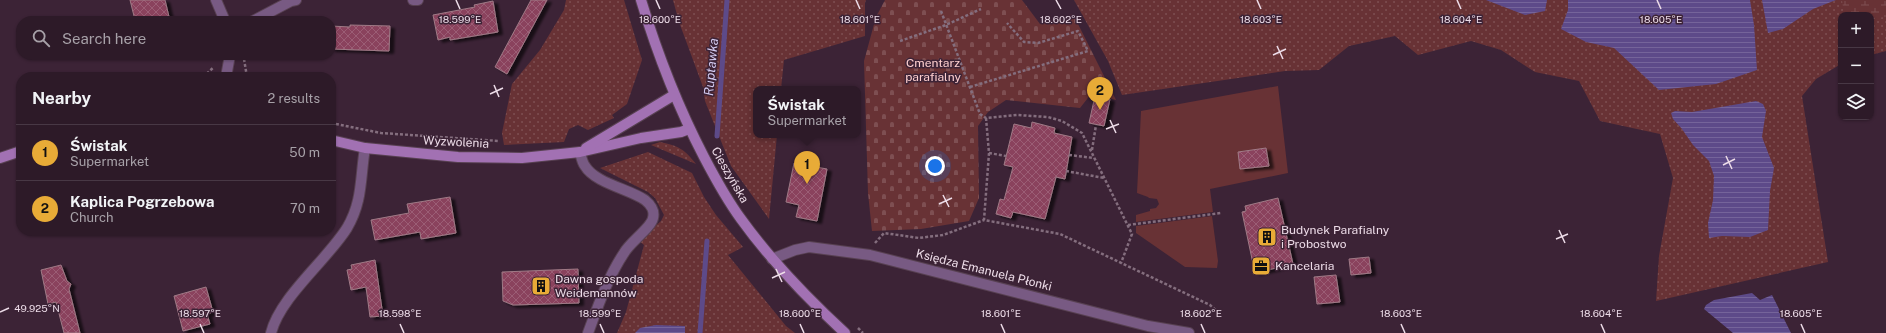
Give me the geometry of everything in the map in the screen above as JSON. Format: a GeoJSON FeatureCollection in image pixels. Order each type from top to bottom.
{"type":"FeatureCollection","features":[{"type":"Feature","properties":{"kind":"street"},"geometry":{"type":"LineString","coordinates":[[216,0],[223,16]]}},
{"type":"Feature","properties":{"kind":"street"},"geometry":{"type":"LineString","coordinates":[[260,16],[277,0]]}},
{"type":"Feature","properties":{"kind":"street"},"geometry":{"type":"LineString","coordinates":[[262,16],[291,0],[296,0]]}},
{"type":"Feature","properties":{"kind":"street"},"geometry":{"type":"LineString","coordinates":[[412,0],[418,0]]}},
{"type":"Feature","properties":{"kind":"street","name":"Cieszyńska"},"geometry":{"type":"LineString","coordinates":[[641,0],[674,95],[689,128],[740,219],[772,259],[811,301],[845,333]]}},
{"type":"Feature","properties":{"kind":"street"},"geometry":{"type":"LineString","coordinates":[[227,72],[229,60]]}},
{"type":"Feature","properties":{"kind":"street","name":"Wyzwolenia"},"geometry":{"type":"LineString","coordinates":[[580,152],[674,95]]}},
{"type":"Feature","properties":{"kind":"street","name":"Wyzwolenia"},"geometry":{"type":"LineString","coordinates":[[336,141],[365,148],[458,157],[522,158],[580,152],[641,138],[681,132],[689,128]]}},
{"type":"Feature","properties":{"kind":"street"},"geometry":{"type":"LineString","coordinates":[[270,333],[281,309],[347,228],[359,202],[365,148]]}},
{"type":"Feature","properties":{"kind":"street"},"geometry":{"type":"LineString","coordinates":[[580,152],[585,166],[589,171],[597,177],[641,198],[650,204],[654,212],[653,220],[624,252],[612,275],[588,333]]}},
{"type":"Feature","properties":{"kind":"street"},"geometry":{"type":"LineString","coordinates":[[0,158],[16,153]]}},
{"type":"Feature","properties":{"kind":"street","name":"Księdza Emanuela Płonki"},"geometry":{"type":"LineString","coordinates":[[772,259],[795,250],[809,247],[870,255],[1148,326],[1189,333]]}},
{"type":"Feature","properties":{"kind":"path"},"geometry":{"type":"LineString","coordinates":[[900,41],[946,25],[981,8]]}},
{"type":"Feature","properties":{"kind":"path"},"geometry":{"type":"LineString","coordinates":[[941,11],[980,114],[986,118],[1017,115],[1048,117],[1062,121],[1082,132],[1132,234],[1121,263]]}},
{"type":"Feature","properties":{"kind":"path"},"geometry":{"type":"LineString","coordinates":[[970,87],[1088,51],[1078,31],[1038,43],[1024,42],[1007,24]]}},
{"type":"Feature","properties":{"kind":"path"},"geometry":{"type":"LineString","coordinates":[[244,60],[246,72]]}},
{"type":"Feature","properties":{"kind":"path"},"geometry":{"type":"LineString","coordinates":[[209,72],[218,64]]}},
{"type":"Feature","properties":{"kind":"path"},"geometry":{"type":"LineString","coordinates":[[984,220],[988,154],[986,118]]}},
{"type":"Feature","properties":{"kind":"path"},"geometry":{"type":"LineString","coordinates":[[336,124],[381,133],[499,141]]}},
{"type":"Feature","properties":{"kind":"path"},"geometry":{"type":"LineString","coordinates":[[1091,151],[1096,125]]}},
{"type":"Feature","properties":{"kind":"path"},"geometry":{"type":"LineString","coordinates":[[988,154],[1006,156]]}},
{"type":"Feature","properties":{"kind":"path"},"geometry":{"type":"LineString","coordinates":[[1069,155],[1095,158]]}},
{"type":"Feature","properties":{"kind":"path"},"geometry":{"type":"LineString","coordinates":[[1066,171],[1104,178]]}},
{"type":"Feature","properties":{"kind":"path"},"geometry":{"type":"LineString","coordinates":[[1128,224],[1221,213]]}},
{"type":"Feature","properties":{"kind":"path"},"geometry":{"type":"LineString","coordinates":[[870,255],[874,244],[884,233],[919,238],[937,236],[957,231],[984,220],[1060,234],[1210,306],[1222,315]]}},
{"type":"Feature","properties":{"kind":"green space"},"geometry":{"type":"Polygon","coordinates":[[[566,0],[624,0],[642,60],[627,104],[612,115],[614,118],[588,130],[578,125],[569,129],[564,142],[504,145],[502,133],[512,84],[540,50],[564,10],[566,0]]]}},
{"type":"Feature","properties":{"kind":"green space"},"geometry":{"type":"Polygon","coordinates":[[[673,0],[866,0],[865,36],[784,60],[781,86],[753,86],[753,138],[777,138],[769,219],[731,166],[705,101],[703,87],[679,22],[673,0]]]}},
{"type":"Feature","properties":{"kind":"green space","name":"Cmentarz parafialny"},"geometry":{"type":"Polygon","coordinates":[[[885,0],[1022,0],[1040,24],[1073,14],[1116,100],[1091,94],[1080,108],[1006,100],[988,112],[978,126],[979,198],[969,221],[921,229],[872,231],[868,193],[864,61],[876,17],[885,0]]]}},
{"type":"Feature","properties":{"kind":"green space"},"geometry":{"type":"Polygon","coordinates":[[[1074,0],[1886,0],[1886,51],[1874,54],[1874,12],[1838,12],[1838,66],[1816,79],[1802,96],[1828,262],[1656,301],[1659,256],[1673,178],[1660,134],[1600,121],[1579,81],[1535,72],[1501,50],[1471,41],[1418,55],[1395,36],[1349,46],[1319,70],[1285,71],[1122,95],[1108,61],[1074,0]]]}},
{"type":"Feature","properties":{"kind":"green space"},"geometry":{"type":"Polygon","coordinates":[[[1842,0],[1886,0],[1886,17],[1874,18],[1874,12],[1844,12],[1842,0]]]}},
{"type":"Feature","properties":{"kind":"green space"},"geometry":{"type":"Polygon","coordinates":[[[1278,86],[1288,173],[1210,189],[1213,212],[1136,222],[1136,215],[1150,211],[1150,209],[1156,208],[1159,204],[1157,199],[1149,198],[1137,193],[1141,111],[1278,86]]]}},
{"type":"Feature","properties":{"kind":"green space"},"geometry":{"type":"Polygon","coordinates":[[[660,142],[681,149],[696,164],[651,145],[660,142]]]}},
{"type":"Feature","properties":{"kind":"green space"},"geometry":{"type":"Polygon","coordinates":[[[648,152],[692,173],[704,197],[716,215],[743,247],[728,255],[786,326],[795,333],[617,333],[626,312],[644,245],[639,241],[661,221],[664,215],[655,198],[648,192],[600,168],[648,152]]]}},
{"type":"Feature","properties":{"kind":"green space"},"geometry":{"type":"Polygon","coordinates":[[[1212,216],[1218,261],[1217,268],[1185,267],[1136,233],[1136,226],[1212,216]]]}},
{"type":"Feature","properties":{"kind":"shaded area"},"geometry":{"type":"Polygon","coordinates":[[[1486,0],[1547,0],[1545,11],[1525,15],[1486,0]]]}},
{"type":"Feature","properties":{"kind":"shaded area"},"geometry":{"type":"Polygon","coordinates":[[[1568,0],[1750,0],[1754,25],[1757,70],[1716,84],[1659,90],[1614,48],[1586,42],[1561,29],[1568,10],[1568,0]]]}},
{"type":"Feature","properties":{"kind":"shaded area"},"geometry":{"type":"Polygon","coordinates":[[[1762,0],[1836,0],[1813,9],[1783,29],[1768,33],[1762,0]]]}},
{"type":"Feature","properties":{"kind":"shaded area"},"geometry":{"type":"Polygon","coordinates":[[[1756,101],[1763,104],[1766,111],[1762,137],[1774,168],[1770,191],[1768,230],[1750,237],[1722,236],[1709,238],[1708,223],[1713,200],[1714,176],[1709,161],[1693,145],[1673,119],[1671,113],[1675,111],[1692,112],[1756,101]]]}},
{"type":"Feature","properties":{"kind":"shaded area"},"geometry":{"type":"Polygon","coordinates":[[[1752,293],[1760,300],[1772,295],[1791,333],[1733,333],[1704,309],[1706,305],[1714,300],[1752,293]]]}},
{"type":"Feature","properties":{"kind":"shaded area"},"geometry":{"type":"Polygon","coordinates":[[[656,325],[685,326],[685,333],[635,333],[640,328],[656,325]]]}},
{"type":"Feature","properties":{"kind":"building"},"geometry":{"type":"Polygon","coordinates":[[[130,0],[165,0],[169,16],[134,16],[130,0]]]}},
{"type":"Feature","properties":{"kind":"building"},"geometry":{"type":"Polygon","coordinates":[[[531,0],[547,0],[507,74],[495,67],[531,0]]]}},
{"type":"Feature","properties":{"kind":"building"},"geometry":{"type":"Polygon","coordinates":[[[493,1],[498,32],[450,40],[450,37],[438,40],[433,15],[475,7],[474,5],[493,1]]]}},
{"type":"Feature","properties":{"kind":"building"},"geometry":{"type":"Polygon","coordinates":[[[350,25],[390,26],[389,51],[336,49],[336,26],[350,27],[350,25]]]}},
{"type":"Feature","properties":{"kind":"building"},"geometry":{"type":"Polygon","coordinates":[[[1095,96],[1110,99],[1104,126],[1089,123],[1095,96]]]}},
{"type":"Feature","properties":{"kind":"building"},"geometry":{"type":"Polygon","coordinates":[[[1032,122],[1055,128],[1054,133],[1072,137],[1065,179],[1056,177],[1045,219],[1013,212],[1011,218],[996,214],[1000,199],[1004,200],[1013,167],[1004,165],[1014,124],[1031,128],[1032,122]]]}},
{"type":"Feature","properties":{"kind":"building"},"geometry":{"type":"Polygon","coordinates":[[[1266,148],[1269,166],[1240,169],[1238,152],[1266,148]]]}},
{"type":"Feature","properties":{"kind":"building"},"geometry":{"type":"Polygon","coordinates":[[[794,163],[827,169],[817,221],[796,217],[799,205],[786,202],[794,163]]]}},
{"type":"Feature","properties":{"kind":"building"},"geometry":{"type":"Polygon","coordinates":[[[450,197],[456,233],[421,239],[420,232],[375,240],[371,220],[409,213],[407,204],[450,197]]]}},
{"type":"Feature","properties":{"kind":"building","name":"Budynek Parafialny i Probostwo"},"geometry":{"type":"Polygon","coordinates":[[[1278,198],[1293,264],[1255,273],[1242,212],[1246,211],[1245,206],[1278,198]]]}},
{"type":"Feature","properties":{"kind":"building"},"geometry":{"type":"Polygon","coordinates":[[[1369,257],[1371,273],[1351,275],[1349,259],[1369,257]]]}},
{"type":"Feature","properties":{"kind":"building"},"geometry":{"type":"Polygon","coordinates":[[[375,260],[383,316],[370,317],[366,287],[351,290],[347,270],[352,269],[351,265],[375,260]]]}},
{"type":"Feature","properties":{"kind":"building"},"geometry":{"type":"Polygon","coordinates":[[[61,265],[67,281],[71,284],[69,289],[80,333],[64,333],[56,302],[48,304],[41,270],[61,265]]]}},
{"type":"Feature","properties":{"kind":"building","name":"Dawna gospoda Weidemannów"},"geometry":{"type":"Polygon","coordinates":[[[578,269],[579,303],[513,305],[503,301],[502,272],[578,269]]]}},
{"type":"Feature","properties":{"kind":"building"},"geometry":{"type":"Polygon","coordinates":[[[1336,275],[1340,302],[1317,304],[1314,277],[1336,275]]]}},
{"type":"Feature","properties":{"kind":"building"},"geometry":{"type":"Polygon","coordinates":[[[206,287],[213,312],[207,314],[210,324],[183,331],[174,296],[206,287]]]}},
{"type":"Feature","properties":{"kind":"waterway","name":"Ruptawka"},"geometry":{"type":"LineString","coordinates":[[717,136],[727,0]]}},
{"type":"Feature","properties":{"kind":"waterway","name":"Ruptawka"},"geometry":{"type":"LineString","coordinates":[[700,333],[707,241]]}},
{"type":"Feature","properties":{"kind":"place","name":"Kaplica Pogrzebowa"},"geometry":{"type":"Point","coordinates":[1100,110]}},
{"type":"Feature","properties":{"kind":"place","name":"Świstak"},"geometry":{"type":"Point","coordinates":[807,184]}},
{"type":"Feature","properties":{"kind":"place","name":"Budynek Parafialny i Probostwo"},"geometry":{"type":"Point","coordinates":[1267,237]}},
{"type":"Feature","properties":{"kind":"place","name":"Kancelaria"},"geometry":{"type":"Point","coordinates":[1261,266]}},
{"type":"Feature","properties":{"kind":"place","name":"Dawna gospoda Weidemannów"},"geometry":{"type":"Point","coordinates":[541,286]}}]}
